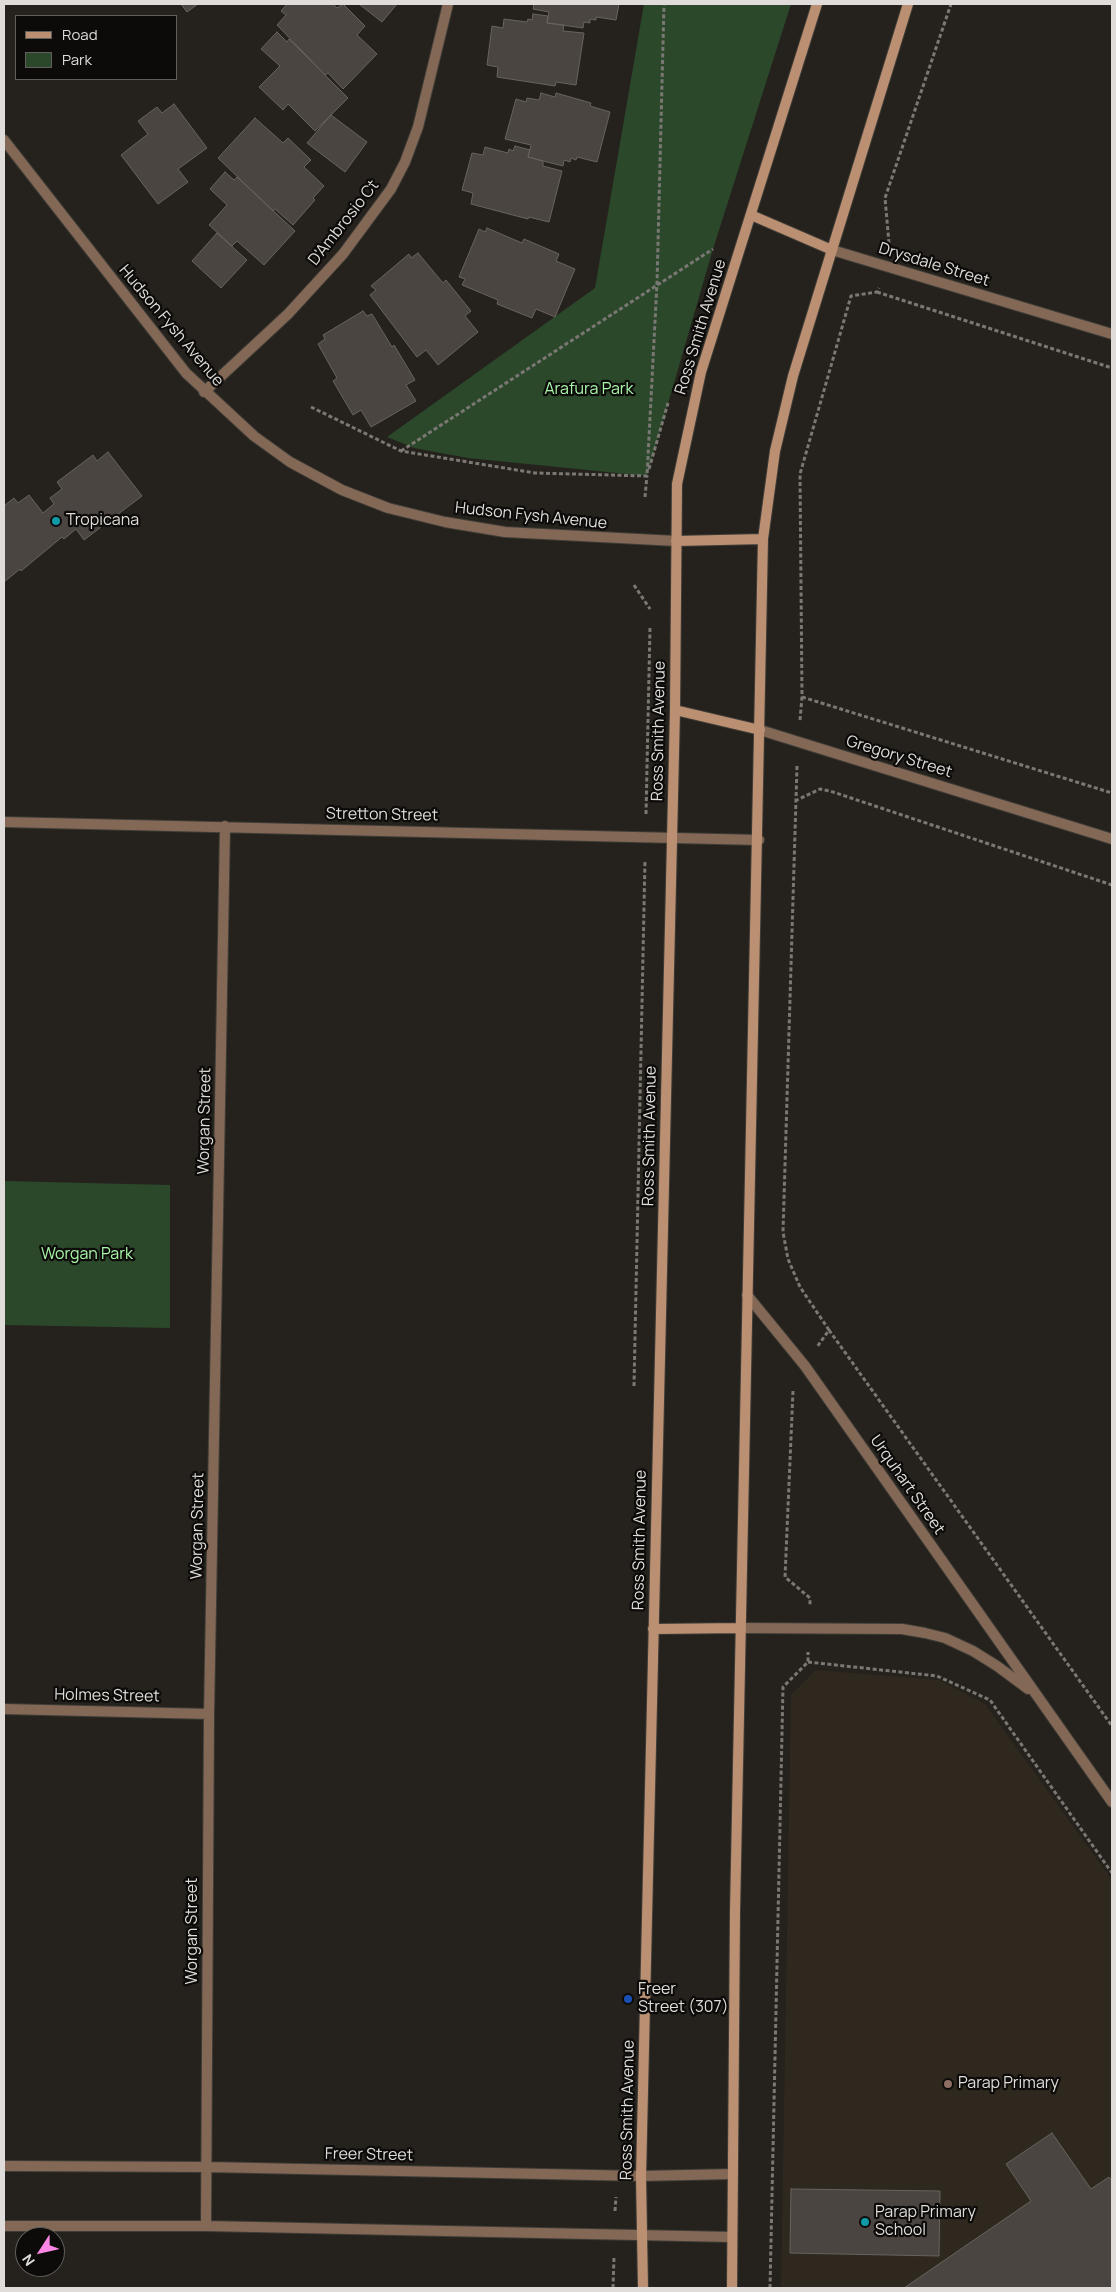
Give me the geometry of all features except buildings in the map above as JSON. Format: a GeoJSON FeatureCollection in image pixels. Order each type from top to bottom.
{"type":"FeatureCollection","features":[{"type":"Feature","properties":{"kind":"street","name":"D'Ambrosio Ct"},"geometry":{"type":"LineString","coordinates":[[204,392],[288,314],[343,254],[392,189],[405,162],[418,127],[448,4]]}},
{"type":"Feature","properties":{"kind":"street","name":"Ross Smith Avenue"},"geometry":{"type":"LineString","coordinates":[[643,2288],[644,2235],[641,2176],[675,710],[677,484],[701,372],[817,4]]}},
{"type":"Feature","properties":{"kind":"street"},"geometry":{"type":"LineString","coordinates":[[732,2288],[747,1295],[759,840],[764,539],[775,451],[793,376],[908,4]]}},
{"type":"Feature","properties":{"kind":"street","name":"Hudson Fysh Avenue"},"geometry":{"type":"LineString","coordinates":[[4,140],[145,323],[204,392],[254,436],[290,462],[342,490],[388,508],[445,522],[505,532],[676,541],[764,539]]}},
{"type":"Feature","properties":{"kind":"street","name":"Drysdale Street"},"geometry":{"type":"LineString","coordinates":[[751,215],[832,250],[1112,334]]}},
{"type":"Feature","properties":{"kind":"street","name":"Gregory Street"},"geometry":{"type":"LineString","coordinates":[[675,710],[760,730],[1112,839]]}},
{"type":"Feature","properties":{"kind":"street","name":"Stretton Street"},"geometry":{"type":"LineString","coordinates":[[4,822],[759,840]]}},
{"type":"Feature","properties":{"kind":"street","name":"Worgan Street"},"geometry":{"type":"LineString","coordinates":[[206,2226],[209,1714],[225,826]]}},
{"type":"Feature","properties":{"kind":"street","name":"Urquhart Street"},"geometry":{"type":"LineString","coordinates":[[747,1295],[805,1366],[1112,1802]]}},
{"type":"Feature","properties":{"kind":"street","name":"Urquhart Street"},"geometry":{"type":"LineString","coordinates":[[653,1629],[902,1629],[945,1638],[997,1666],[1037,1696]]}},
{"type":"Feature","properties":{"kind":"street","name":"Holmes Street"},"geometry":{"type":"LineString","coordinates":[[4,1709],[209,1714]]}},
{"type":"Feature","properties":{"kind":"street","name":"Freer Street"},"geometry":{"type":"LineString","coordinates":[[4,2166],[207,2167],[641,2176],[733,2174]]}},
{"type":"Feature","properties":{"kind":"street"},"geometry":{"type":"LineString","coordinates":[[4,2226],[206,2226],[732,2237]]}},
{"type":"Feature","properties":{"kind":"path"},"geometry":{"type":"LineString","coordinates":[[311,407],[401,451],[535,473],[647,476],[657,283],[664,4]]}},
{"type":"Feature","properties":{"kind":"path"},"geometry":{"type":"LineString","coordinates":[[889,243],[885,198],[951,4]]}},
{"type":"Feature","properties":{"kind":"path"},"geometry":{"type":"LineString","coordinates":[[401,451],[657,283],[713,249]]}},
{"type":"Feature","properties":{"kind":"path"},"geometry":{"type":"LineString","coordinates":[[877,292],[879,285]]}},
{"type":"Feature","properties":{"kind":"path"},"geometry":{"type":"LineString","coordinates":[[801,707],[800,474],[851,296],[877,292],[1112,368]]}},
{"type":"Feature","properties":{"kind":"path"},"geometry":{"type":"LineString","coordinates":[[634,585],[650,607],[650,616]]}},
{"type":"Feature","properties":{"kind":"path"},"geometry":{"type":"LineString","coordinates":[[633,1396],[650,626]]}},
{"type":"Feature","properties":{"kind":"path"},"geometry":{"type":"LineString","coordinates":[[802,697],[1112,792]]}},
{"type":"Feature","properties":{"kind":"path"},"geometry":{"type":"LineString","coordinates":[[796,786],[783,1232],[788,1259],[800,1288],[829,1330],[1112,1726]]}},
{"type":"Feature","properties":{"kind":"path"},"geometry":{"type":"LineString","coordinates":[[795,802],[820,789],[830,791],[1112,885]]}},
{"type":"Feature","properties":{"kind":"path"},"geometry":{"type":"LineString","coordinates":[[770,2288],[783,1687],[808,1662],[810,1598],[785,1577],[793,1389],[805,1366],[829,1330]]}},
{"type":"Feature","properties":{"kind":"path"},"geometry":{"type":"LineString","coordinates":[[808,1662],[937,1676],[990,1700],[1112,1873]]}},
{"type":"Feature","properties":{"kind":"path"},"geometry":{"type":"LineString","coordinates":[[613,2288],[616,2175]]}},
{"type":"Feature","properties":{"kind":"shaded area","name":"Parap Primary"},"geometry":{"type":"Polygon","coordinates":[[[816,1670],[939,1680],[985,1704],[1112,1880],[1112,2288],[781,2288],[791,1695],[816,1670]]]}},
{"type":"Feature","properties":{"kind":"green space","name":"Arafura Park"},"geometry":{"type":"Polygon","coordinates":[[[644,4],[791,4],[713,249],[647,476],[468,458],[414,448],[387,437],[595,288],[644,4]]]}},
{"type":"Feature","properties":{"kind":"green space","name":"Worgan Park"},"geometry":{"type":"Polygon","coordinates":[[[4,1181],[170,1185],[170,1328],[4,1325],[4,1181]]]}},
{"type":"Feature","properties":{"kind":"place","name":"Tropicana"},"geometry":{"type":"Point","coordinates":[56,521]}},
{"type":"Feature","properties":{"kind":"place","name":"Freer Street (307)"},"geometry":{"type":"Point","coordinates":[628,1999]}},
{"type":"Feature","properties":{"kind":"place","name":"Parap Primary"},"geometry":{"type":"Point","coordinates":[948,2084]}},
{"type":"Feature","properties":{"kind":"place","name":"Parap Primary School"},"geometry":{"type":"Point","coordinates":[865,2222]}}]}
